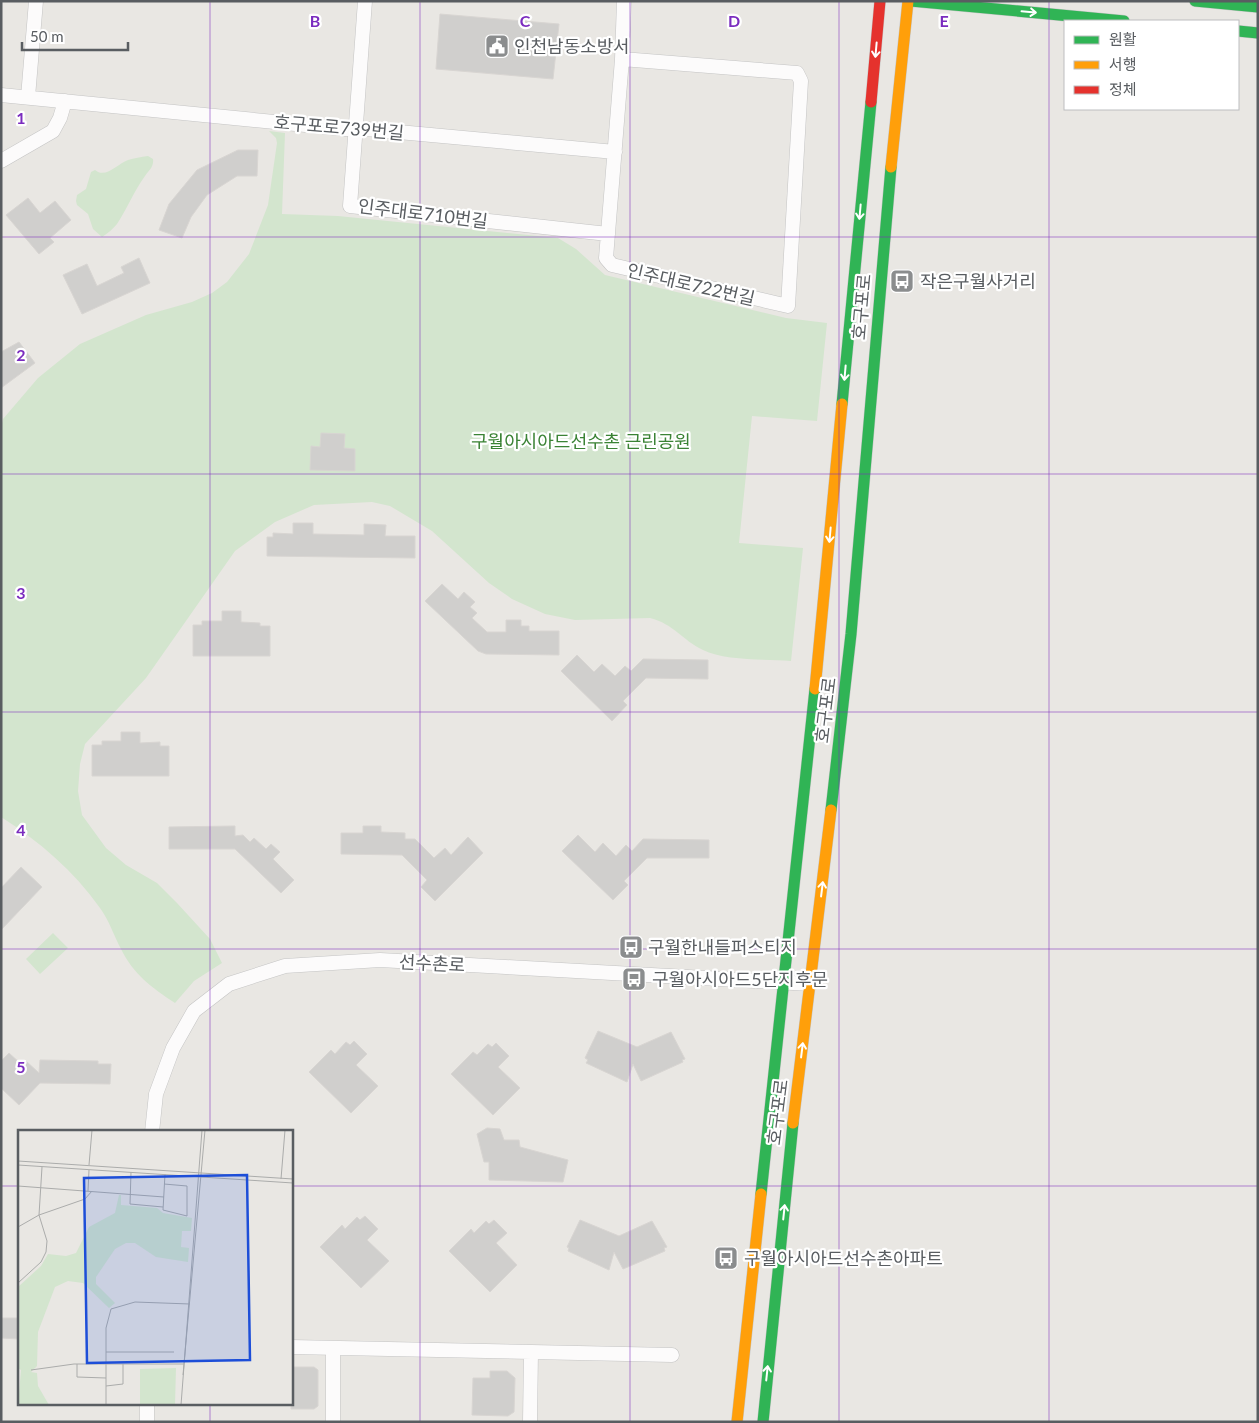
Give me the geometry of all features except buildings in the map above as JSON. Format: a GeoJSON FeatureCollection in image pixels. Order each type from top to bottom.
{"type":"FeatureCollection","features":[{"type":"Feature","properties":{"kind":"main road","name":"호구포로"},"geometry":{"type":"LineString","coordinates":[[737,1422],[822,630],[880,1]]}},
{"type":"Feature","properties":{"kind":"main road","name":"호구포로"},"geometry":{"type":"LineString","coordinates":[[762,1422],[788,1162],[811,984],[851,634],[888,185],[909,1]]}},
{"type":"Feature","properties":{"kind":"main road"},"geometry":{"type":"LineString","coordinates":[[909,1],[1113,20]]}},
{"type":"Feature","properties":{"kind":"main road"},"geometry":{"type":"LineString","coordinates":[[1195,1],[1258,7]]}},
{"type":"Feature","properties":{"kind":"main road"},"geometry":{"type":"LineString","coordinates":[[1239,31],[1258,33]]}},
{"type":"Feature","properties":{"kind":"street"},"geometry":{"type":"LineString","coordinates":[[28,97],[36,1]]}},
{"type":"Feature","properties":{"kind":"street","name":"인주대로710번길"},"geometry":{"type":"LineString","coordinates":[[365,1],[350,206],[608,234]]}},
{"type":"Feature","properties":{"kind":"street","name":"인주대로722번길"},"geometry":{"type":"LineString","coordinates":[[622,59],[797,73],[801,81],[788,306],[612,265],[606,258],[622,59],[624,1]]}},
{"type":"Feature","properties":{"kind":"street","name":"호구포로739번길"},"geometry":{"type":"LineString","coordinates":[[1,95],[336,128],[355,128],[615,152]]}},
{"type":"Feature","properties":{"kind":"street"},"geometry":{"type":"LineString","coordinates":[[1,161],[53,131],[60,118],[64,101]]}},
{"type":"Feature","properties":{"kind":"street","name":"선수촌로"},"geometry":{"type":"LineString","coordinates":[[152,1130],[156,1094],[173,1048],[194,1011],[230,984],[286,966],[380,960],[811,984]]}},
{"type":"Feature","properties":{"kind":"street"},"geometry":{"type":"LineString","coordinates":[[292,1347],[672,1355]]}},
{"type":"Feature","properties":{"kind":"street"},"geometry":{"type":"LineString","coordinates":[[333,1348],[333,1422]]}},
{"type":"Feature","properties":{"kind":"street"},"geometry":{"type":"LineString","coordinates":[[530,1422],[531,1352]]}},
{"type":"Feature","properties":{"kind":"street"},"geometry":{"type":"LineString","coordinates":[[147,1406],[147,1422]]}},
{"type":"Feature","properties":{"kind":"green space","name":"구월아시아드선수촌 근린공원"},"geometry":{"type":"Polygon","coordinates":[[[269,131],[285,133],[282,214],[338,216],[558,238],[576,249],[605,275],[786,318],[827,323],[817,421],[752,416],[739,543],[803,548],[791,661],[733,658],[712,654],[696,646],[672,628],[650,618],[575,620],[545,614],[512,599],[489,583],[432,531],[390,506],[372,502],[314,505],[275,522],[235,551],[146,678],[85,744],[80,764],[78,791],[82,815],[106,848],[126,865],[157,883],[177,903],[210,939],[222,963],[194,981],[175,1003],[151,986],[137,973],[126,958],[103,913],[90,894],[67,869],[29,836],[1,817],[1,427],[3,419],[38,378],[80,344],[146,315],[192,302],[212,293],[227,282],[249,254],[268,205],[277,143],[276,138],[269,131]]]}},
{"type":"Feature","properties":{"kind":"green space"},"geometry":{"type":"Polygon","coordinates":[[[148,156],[153,159],[151,168],[137,188],[117,224],[102,237],[93,229],[88,214],[77,205],[77,195],[86,189],[91,172],[95,170],[103,173],[107,172],[128,160],[148,156]]]}},
{"type":"Feature","properties":{"kind":"green space"},"geometry":{"type":"Polygon","coordinates":[[[53,933],[68,948],[40,974],[26,959],[53,933]]]}},
{"type":"Feature","properties":{"kind":"traffic: fast"},"geometry":{"type":"LineString","coordinates":[[911,1],[1113,20]]}},
{"type":"Feature","properties":{"kind":"traffic: fast"},"geometry":{"type":"LineString","coordinates":[[1195,1],[1258,7]]}},
{"type":"Feature","properties":{"kind":"traffic: fast"},"geometry":{"type":"LineString","coordinates":[[1239,31],[1258,33]]}},
{"type":"Feature","properties":{"kind":"traffic: fast"},"geometry":{"type":"LineString","coordinates":[[842,404],[871,102]]}},
{"type":"Feature","properties":{"kind":"traffic: fast"},"geometry":{"type":"LineString","coordinates":[[831,810],[851,634],[891,167]]}},
{"type":"Feature","properties":{"kind":"traffic: fast"},"geometry":{"type":"LineString","coordinates":[[761,1194],[815,689]]}},
{"type":"Feature","properties":{"kind":"traffic: fast"},"geometry":{"type":"LineString","coordinates":[[763,1422],[793,1123]]}},
{"type":"Feature","properties":{"kind":"traffic: slow"},"geometry":{"type":"LineString","coordinates":[[891,167],[908,1]]}},
{"type":"Feature","properties":{"kind":"traffic: slow"},"geometry":{"type":"LineString","coordinates":[[815,689],[842,404]]}},
{"type":"Feature","properties":{"kind":"traffic: slow"},"geometry":{"type":"LineString","coordinates":[[793,1123],[831,810]]}},
{"type":"Feature","properties":{"kind":"traffic: slow"},"geometry":{"type":"LineString","coordinates":[[737,1422],[761,1194]]}},
{"type":"Feature","properties":{"kind":"traffic: jam"},"geometry":{"type":"LineString","coordinates":[[871,102],[880,1]]}},
{"type":"Feature","properties":{"kind":"place","name":"인천남동소방서"},"geometry":{"type":"Point","coordinates":[497,46]}},
{"type":"Feature","properties":{"kind":"place","name":"작은구월사거리"},"geometry":{"type":"Point","coordinates":[902,281]}},
{"type":"Feature","properties":{"kind":"place","name":"구월한내들퍼스티지"},"geometry":{"type":"Point","coordinates":[631,947]}},
{"type":"Feature","properties":{"kind":"place","name":"구월아시아드5단지후문"},"geometry":{"type":"Point","coordinates":[634,979]}},
{"type":"Feature","properties":{"kind":"place","name":"구월아시아드선수촌아파트"},"geometry":{"type":"Point","coordinates":[726,1258]}}]}
